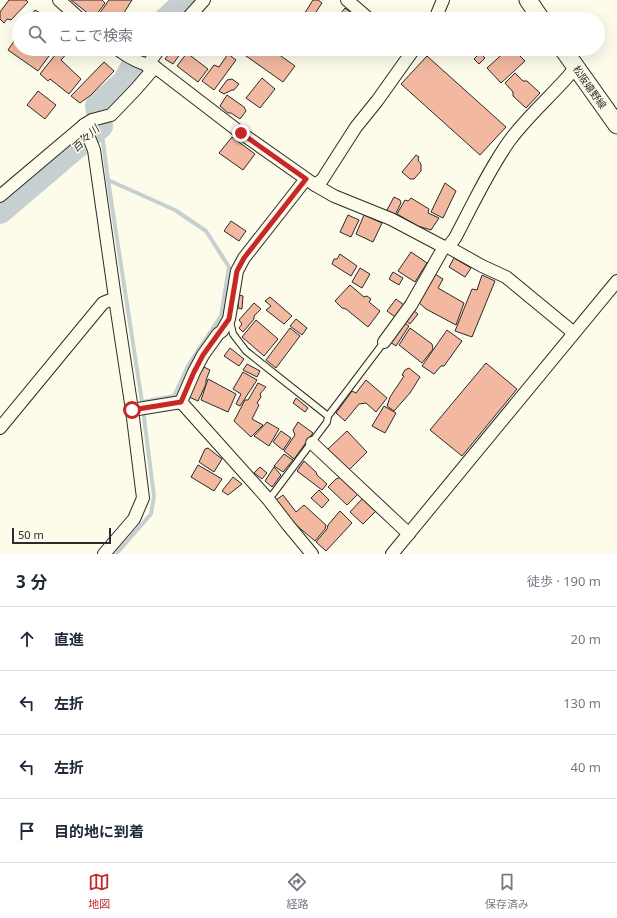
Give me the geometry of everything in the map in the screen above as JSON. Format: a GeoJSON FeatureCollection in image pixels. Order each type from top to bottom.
{"type":"FeatureCollection","features":[{"type":"Feature","properties":{"kind":"main road"},"geometry":{"type":"LineString","coordinates":[[528,0],[536,12]]}},
{"type":"Feature","properties":{"kind":"main road","name":"松阪嬉野線"},"geometry":{"type":"LineString","coordinates":[[568,56],[617,125]]}},
{"type":"Feature","properties":{"kind":"street"},"geometry":{"type":"LineString","coordinates":[[59,0],[72,12]]}},
{"type":"Feature","properties":{"kind":"street"},"geometry":{"type":"LineString","coordinates":[[193,12],[204,0]]}},
{"type":"Feature","properties":{"kind":"street"},"geometry":{"type":"LineString","coordinates":[[347,0],[361,12]]}},
{"type":"Feature","properties":{"kind":"street"},"geometry":{"type":"LineString","coordinates":[[438,12],[443,0]]}},
{"type":"Feature","properties":{"kind":"street"},"geometry":{"type":"LineString","coordinates":[[126,56],[149,66],[310,182],[334,196],[390,219],[506,277],[574,333]]}},
{"type":"Feature","properties":{"kind":"street"},"geometry":{"type":"LineString","coordinates":[[0,196],[87,125],[110,115],[136,90],[154,56]]}},
{"type":"Feature","properties":{"kind":"street"},"geometry":{"type":"LineString","coordinates":[[181,402],[203,355],[229,319],[237,271],[244,258],[310,182],[322,180],[356,127],[377,101],[405,56]]}},
{"type":"Feature","properties":{"kind":"street"},"geometry":{"type":"LineString","coordinates":[[384,342],[411,305],[446,247],[455,238],[497,160],[510,140],[528,118],[562,85],[576,67]]}},
{"type":"Feature","properties":{"kind":"street"},"geometry":{"type":"LineString","coordinates":[[87,125],[94,150],[115,298],[135,410],[143,498],[134,519],[104,554]]}},
{"type":"Feature","properties":{"kind":"street"},"geometry":{"type":"LineString","coordinates":[[392,554],[617,281]]}},
{"type":"Feature","properties":{"kind":"street"},"geometry":{"type":"LineString","coordinates":[[0,428],[103,303],[115,298]]}},
{"type":"Feature","properties":{"kind":"street"},"geometry":{"type":"LineString","coordinates":[[135,410],[181,402]]}},
{"type":"Feature","properties":{"kind":"street"},"geometry":{"type":"LineString","coordinates":[[181,402],[268,499],[312,554]]}},
{"type":"Feature","properties":{"kind":"street"},"geometry":{"type":"LineString","coordinates":[[312,443],[409,534]]}},
{"type":"Feature","properties":{"kind":"lane"},"geometry":{"type":"LineString","coordinates":[[229,319],[233,334],[246,351],[328,416]]}},
{"type":"Feature","properties":{"kind":"lane"},"geometry":{"type":"LineString","coordinates":[[268,499],[274,494],[312,443],[327,422],[328,416],[384,342]]}},
{"type":"Feature","properties":{"kind":"building"},"geometry":{"type":"Polygon","coordinates":[[[9,0],[26,0],[28,2],[19,12],[12,12],[12,19],[7,19],[4,23],[0,19],[0,12],[9,0]]]}},
{"type":"Feature","properties":{"kind":"building"},"geometry":{"type":"Polygon","coordinates":[[[71,0],[102,0],[105,3],[98,12],[86,12],[71,0]]]}},
{"type":"Feature","properties":{"kind":"building"},"geometry":{"type":"Polygon","coordinates":[[[109,0],[132,0],[124,12],[101,12],[109,0]]]}},
{"type":"Feature","properties":{"kind":"building"},"geometry":{"type":"Polygon","coordinates":[[[313,0],[318,0],[322,3],[316,12],[305,12],[313,0]]]}},
{"type":"Feature","properties":{"kind":"building"},"geometry":{"type":"Polygon","coordinates":[[[345,8],[350,12],[342,12],[345,8]]]}},
{"type":"Feature","properties":{"kind":"building"},"geometry":{"type":"Polygon","coordinates":[[[12,44],[12,53],[8,50],[12,44]]]}},
{"type":"Feature","properties":{"kind":"building"},"geometry":{"type":"Polygon","coordinates":[[[17,56],[49,56],[38,71],[17,56]]]}},
{"type":"Feature","properties":{"kind":"building"},"geometry":{"type":"Polygon","coordinates":[[[54,56],[65,56],[61,60],[81,79],[69,94],[50,79],[48,81],[40,74],[54,56]]]}},
{"type":"Feature","properties":{"kind":"building"},"geometry":{"type":"Polygon","coordinates":[[[167,56],[179,56],[173,64],[165,59],[167,56]]]}},
{"type":"Feature","properties":{"kind":"building"},"geometry":{"type":"Polygon","coordinates":[[[185,56],[191,56],[208,69],[198,82],[177,66],[185,56]]]}},
{"type":"Feature","properties":{"kind":"building"},"geometry":{"type":"Polygon","coordinates":[[[227,56],[231,56],[236,60],[214,90],[202,81],[214,65],[219,67],[227,56]]]}},
{"type":"Feature","properties":{"kind":"building"},"geometry":{"type":"Polygon","coordinates":[[[246,56],[281,56],[295,66],[283,82],[246,56]]]}},
{"type":"Feature","properties":{"kind":"building"},"geometry":{"type":"Polygon","coordinates":[[[427,56],[506,127],[480,155],[401,84],[427,56]]]}},
{"type":"Feature","properties":{"kind":"building"},"geometry":{"type":"Polygon","coordinates":[[[477,56],[483,56],[485,58],[479,64],[474,59],[477,56]]]}},
{"type":"Feature","properties":{"kind":"building"},"geometry":{"type":"Polygon","coordinates":[[[500,56],[520,56],[525,61],[501,83],[487,68],[500,56]]]}},
{"type":"Feature","properties":{"kind":"building"},"geometry":{"type":"Polygon","coordinates":[[[104,62],[114,71],[91,95],[80,103],[71,96],[104,62]]]}},
{"type":"Feature","properties":{"kind":"building"},"geometry":{"type":"Polygon","coordinates":[[[515,73],[523,81],[527,81],[540,93],[526,108],[513,96],[513,92],[505,83],[515,73]]]}},
{"type":"Feature","properties":{"kind":"building"},"geometry":{"type":"Polygon","coordinates":[[[262,78],[275,89],[260,108],[246,98],[262,78]]]}},
{"type":"Feature","properties":{"kind":"building"},"geometry":{"type":"Polygon","coordinates":[[[232,79],[239,84],[234,90],[224,94],[219,91],[227,80],[232,79]]]}},
{"type":"Feature","properties":{"kind":"building"},"geometry":{"type":"Polygon","coordinates":[[[38,91],[56,105],[45,119],[27,105],[38,91]]]}},
{"type":"Feature","properties":{"kind":"building"},"geometry":{"type":"Polygon","coordinates":[[[227,95],[244,107],[246,111],[240,119],[231,113],[228,113],[220,106],[227,95]]]}},
{"type":"Feature","properties":{"kind":"building"},"geometry":{"type":"Polygon","coordinates":[[[232,137],[255,154],[243,170],[219,153],[232,137]]]}},
{"type":"Feature","properties":{"kind":"building"},"geometry":{"type":"Polygon","coordinates":[[[416,155],[419,157],[418,160],[421,164],[421,171],[414,179],[410,179],[402,172],[416,155]]]}},
{"type":"Feature","properties":{"kind":"building"},"geometry":{"type":"Polygon","coordinates":[[[445,183],[456,191],[443,218],[431,212],[445,183]]]}},
{"type":"Feature","properties":{"kind":"building"},"geometry":{"type":"Polygon","coordinates":[[[394,197],[400,200],[401,203],[395,215],[387,210],[394,197]]]}},
{"type":"Feature","properties":{"kind":"building"},"geometry":{"type":"Polygon","coordinates":[[[411,198],[429,209],[428,213],[439,218],[431,230],[418,226],[397,214],[405,200],[408,201],[411,198]]]}},
{"type":"Feature","properties":{"kind":"building"},"geometry":{"type":"Polygon","coordinates":[[[348,215],[359,220],[351,237],[340,232],[348,215]]]}},
{"type":"Feature","properties":{"kind":"building"},"geometry":{"type":"Polygon","coordinates":[[[364,215],[382,223],[373,242],[356,234],[364,215]]]}},
{"type":"Feature","properties":{"kind":"building"},"geometry":{"type":"Polygon","coordinates":[[[231,221],[246,231],[239,241],[224,231],[231,221]]]}},
{"type":"Feature","properties":{"kind":"building"},"geometry":{"type":"Polygon","coordinates":[[[411,252],[427,263],[415,282],[398,271],[411,252]]]}},
{"type":"Feature","properties":{"kind":"building"},"geometry":{"type":"Polygon","coordinates":[[[340,254],[357,266],[351,276],[332,264],[334,259],[337,259],[340,254]]]}},
{"type":"Feature","properties":{"kind":"building"},"geometry":{"type":"Polygon","coordinates":[[[454,258],[471,268],[465,277],[449,267],[454,258]]]}},
{"type":"Feature","properties":{"kind":"building"},"geometry":{"type":"Polygon","coordinates":[[[360,268],[370,274],[362,288],[352,282],[360,268]]]}},
{"type":"Feature","properties":{"kind":"building"},"geometry":{"type":"Polygon","coordinates":[[[393,272],[403,278],[399,285],[389,279],[393,272]]]}},
{"type":"Feature","properties":{"kind":"building"},"geometry":{"type":"Polygon","coordinates":[[[435,274],[443,279],[438,288],[464,303],[456,325],[426,309],[418,302],[435,274]]]}},
{"type":"Feature","properties":{"kind":"building"},"geometry":{"type":"Polygon","coordinates":[[[482,275],[495,281],[472,337],[455,331],[472,289],[477,290],[482,275]]]}},
{"type":"Feature","properties":{"kind":"building"},"geometry":{"type":"Polygon","coordinates":[[[350,285],[364,297],[367,296],[371,299],[369,302],[380,311],[368,327],[335,301],[350,285]]]}},
{"type":"Feature","properties":{"kind":"building"},"geometry":{"type":"Polygon","coordinates":[[[239,295],[243,296],[242,309],[238,308],[239,295]]]}},
{"type":"Feature","properties":{"kind":"building"},"geometry":{"type":"Polygon","coordinates":[[[270,297],[292,316],[284,324],[266,310],[271,306],[265,301],[270,297]]]}},
{"type":"Feature","properties":{"kind":"building"},"geometry":{"type":"Polygon","coordinates":[[[396,299],[404,305],[395,317],[387,311],[396,299]]]}},
{"type":"Feature","properties":{"kind":"building"},"geometry":{"type":"Polygon","coordinates":[[[254,303],[261,309],[243,332],[239,328],[242,324],[239,320],[254,303]]]}},
{"type":"Feature","properties":{"kind":"building"},"geometry":{"type":"Polygon","coordinates":[[[413,310],[418,314],[410,324],[405,320],[413,310]]]}},
{"type":"Feature","properties":{"kind":"building"},"geometry":{"type":"Polygon","coordinates":[[[296,319],[307,328],[302,335],[290,326],[296,319]]]}},
{"type":"Feature","properties":{"kind":"building"},"geometry":{"type":"Polygon","coordinates":[[[256,320],[278,339],[264,356],[242,337],[256,320]]]}},
{"type":"Feature","properties":{"kind":"building"},"geometry":{"type":"Polygon","coordinates":[[[403,322],[409,326],[396,346],[390,342],[403,322]]]}},
{"type":"Feature","properties":{"kind":"building"},"geometry":{"type":"Polygon","coordinates":[[[290,328],[300,336],[276,368],[266,360],[290,328]]]}},
{"type":"Feature","properties":{"kind":"building"},"geometry":{"type":"Polygon","coordinates":[[[410,328],[432,344],[433,349],[422,363],[399,345],[410,328]]]}},
{"type":"Feature","properties":{"kind":"building"},"geometry":{"type":"Polygon","coordinates":[[[447,330],[462,341],[444,366],[441,366],[434,374],[422,366],[447,330]]]}},
{"type":"Feature","properties":{"kind":"building"},"geometry":{"type":"Polygon","coordinates":[[[230,348],[244,359],[239,366],[224,356],[230,348]]]}},
{"type":"Feature","properties":{"kind":"building"},"geometry":{"type":"Polygon","coordinates":[[[486,363],[517,389],[462,456],[430,430],[486,363]]]}},
{"type":"Feature","properties":{"kind":"building"},"geometry":{"type":"Polygon","coordinates":[[[247,364],[260,371],[257,377],[243,370],[247,364]]]}},
{"type":"Feature","properties":{"kind":"building"},"geometry":{"type":"Polygon","coordinates":[[[204,367],[210,370],[206,384],[198,401],[189,397],[197,378],[204,367]]]}},
{"type":"Feature","properties":{"kind":"building"},"geometry":{"type":"Polygon","coordinates":[[[409,368],[420,377],[410,393],[394,411],[387,406],[390,397],[404,376],[402,375],[405,370],[409,368]]]}},
{"type":"Feature","properties":{"kind":"building"},"geometry":{"type":"Polygon","coordinates":[[[243,372],[257,380],[240,406],[236,404],[241,394],[233,389],[243,372]]]}},
{"type":"Feature","properties":{"kind":"building"},"geometry":{"type":"Polygon","coordinates":[[[208,379],[236,394],[228,412],[201,400],[208,379]]]}},
{"type":"Feature","properties":{"kind":"building"},"geometry":{"type":"Polygon","coordinates":[[[366,380],[387,398],[376,412],[366,403],[359,404],[345,421],[336,413],[352,391],[356,393],[366,380]]]}},
{"type":"Feature","properties":{"kind":"building"},"geometry":{"type":"Polygon","coordinates":[[[258,383],[266,387],[260,394],[261,397],[257,403],[259,405],[252,419],[263,425],[251,437],[234,421],[245,400],[248,400],[258,383]]]}},
{"type":"Feature","properties":{"kind":"building"},"geometry":{"type":"Polygon","coordinates":[[[296,398],[308,408],[305,412],[293,403],[296,398]]]}},
{"type":"Feature","properties":{"kind":"building"},"geometry":{"type":"Polygon","coordinates":[[[384,406],[396,413],[385,433],[372,426],[384,406]]]}},
{"type":"Feature","properties":{"kind":"building"},"geometry":{"type":"Polygon","coordinates":[[[267,422],[279,429],[269,446],[254,436],[267,422]]]}},
{"type":"Feature","properties":{"kind":"building"},"geometry":{"type":"Polygon","coordinates":[[[298,422],[313,433],[294,459],[284,451],[295,435],[293,430],[298,422]]]}},
{"type":"Feature","properties":{"kind":"building"},"geometry":{"type":"Polygon","coordinates":[[[281,431],[291,438],[283,450],[273,442],[281,431]]]}},
{"type":"Feature","properties":{"kind":"building"},"geometry":{"type":"Polygon","coordinates":[[[347,431],[367,452],[348,471],[327,450],[347,431]]]}},
{"type":"Feature","properties":{"kind":"building"},"geometry":{"type":"Polygon","coordinates":[[[208,448],[222,459],[214,472],[199,462],[205,449],[208,448]]]}},
{"type":"Feature","properties":{"kind":"building"},"geometry":{"type":"Polygon","coordinates":[[[284,454],[293,460],[283,472],[274,466],[284,454]]]}},
{"type":"Feature","properties":{"kind":"building"},"geometry":{"type":"Polygon","coordinates":[[[304,461],[327,484],[322,490],[297,471],[304,461]]]}},
{"type":"Feature","properties":{"kind":"building"},"geometry":{"type":"Polygon","coordinates":[[[198,465],[222,479],[214,491],[191,477],[198,465]]]}},
{"type":"Feature","properties":{"kind":"building"},"geometry":{"type":"Polygon","coordinates":[[[260,467],[267,473],[262,479],[254,473],[260,467]]]}},
{"type":"Feature","properties":{"kind":"building"},"geometry":{"type":"Polygon","coordinates":[[[274,467],[281,475],[272,487],[265,481],[274,467]]]}},
{"type":"Feature","properties":{"kind":"building"},"geometry":{"type":"Polygon","coordinates":[[[233,477],[242,484],[228,495],[222,491],[233,477]]]}},
{"type":"Feature","properties":{"kind":"building"},"geometry":{"type":"Polygon","coordinates":[[[341,477],[358,494],[347,505],[328,487],[336,479],[341,477]]]}},
{"type":"Feature","properties":{"kind":"building"},"geometry":{"type":"Polygon","coordinates":[[[319,490],[329,500],[322,508],[311,498],[319,490]]]}},
{"type":"Feature","properties":{"kind":"building"},"geometry":{"type":"Polygon","coordinates":[[[283,495],[296,512],[304,505],[326,525],[325,529],[315,541],[290,520],[276,500],[283,495]]]}},
{"type":"Feature","properties":{"kind":"building"},"geometry":{"type":"Polygon","coordinates":[[[363,498],[376,511],[363,524],[350,512],[363,498]]]}},
{"type":"Feature","properties":{"kind":"building"},"geometry":{"type":"Polygon","coordinates":[[[340,511],[352,523],[326,551],[316,542],[340,511]]]}},
{"type":"Feature","properties":{"kind":"waterway","name":"百々川"},"geometry":{"type":"LineString","coordinates":[[174,12],[187,0]]}},
{"type":"Feature","properties":{"kind":"waterway","name":"百々川"},"geometry":{"type":"LineString","coordinates":[[0,212],[101,126],[97,106],[124,82],[138,56]]}},
{"type":"Feature","properties":{"kind":"waterway"},"geometry":{"type":"LineString","coordinates":[[101,126],[142,402],[154,496],[151,514],[116,554]]}},
{"type":"Feature","properties":{"kind":"waterway"},"geometry":{"type":"LineString","coordinates":[[108,180],[175,210],[206,231],[229,267],[221,316],[189,364],[174,396],[142,402]]}},
{"type":"Feature","properties":{"kind":"route"},"geometry":{"type":"LineString","coordinates":[[132,410],[181,402],[203,355],[218,334],[222,331],[229,319],[237,271],[244,258],[306,179],[241,133]]}}]}
